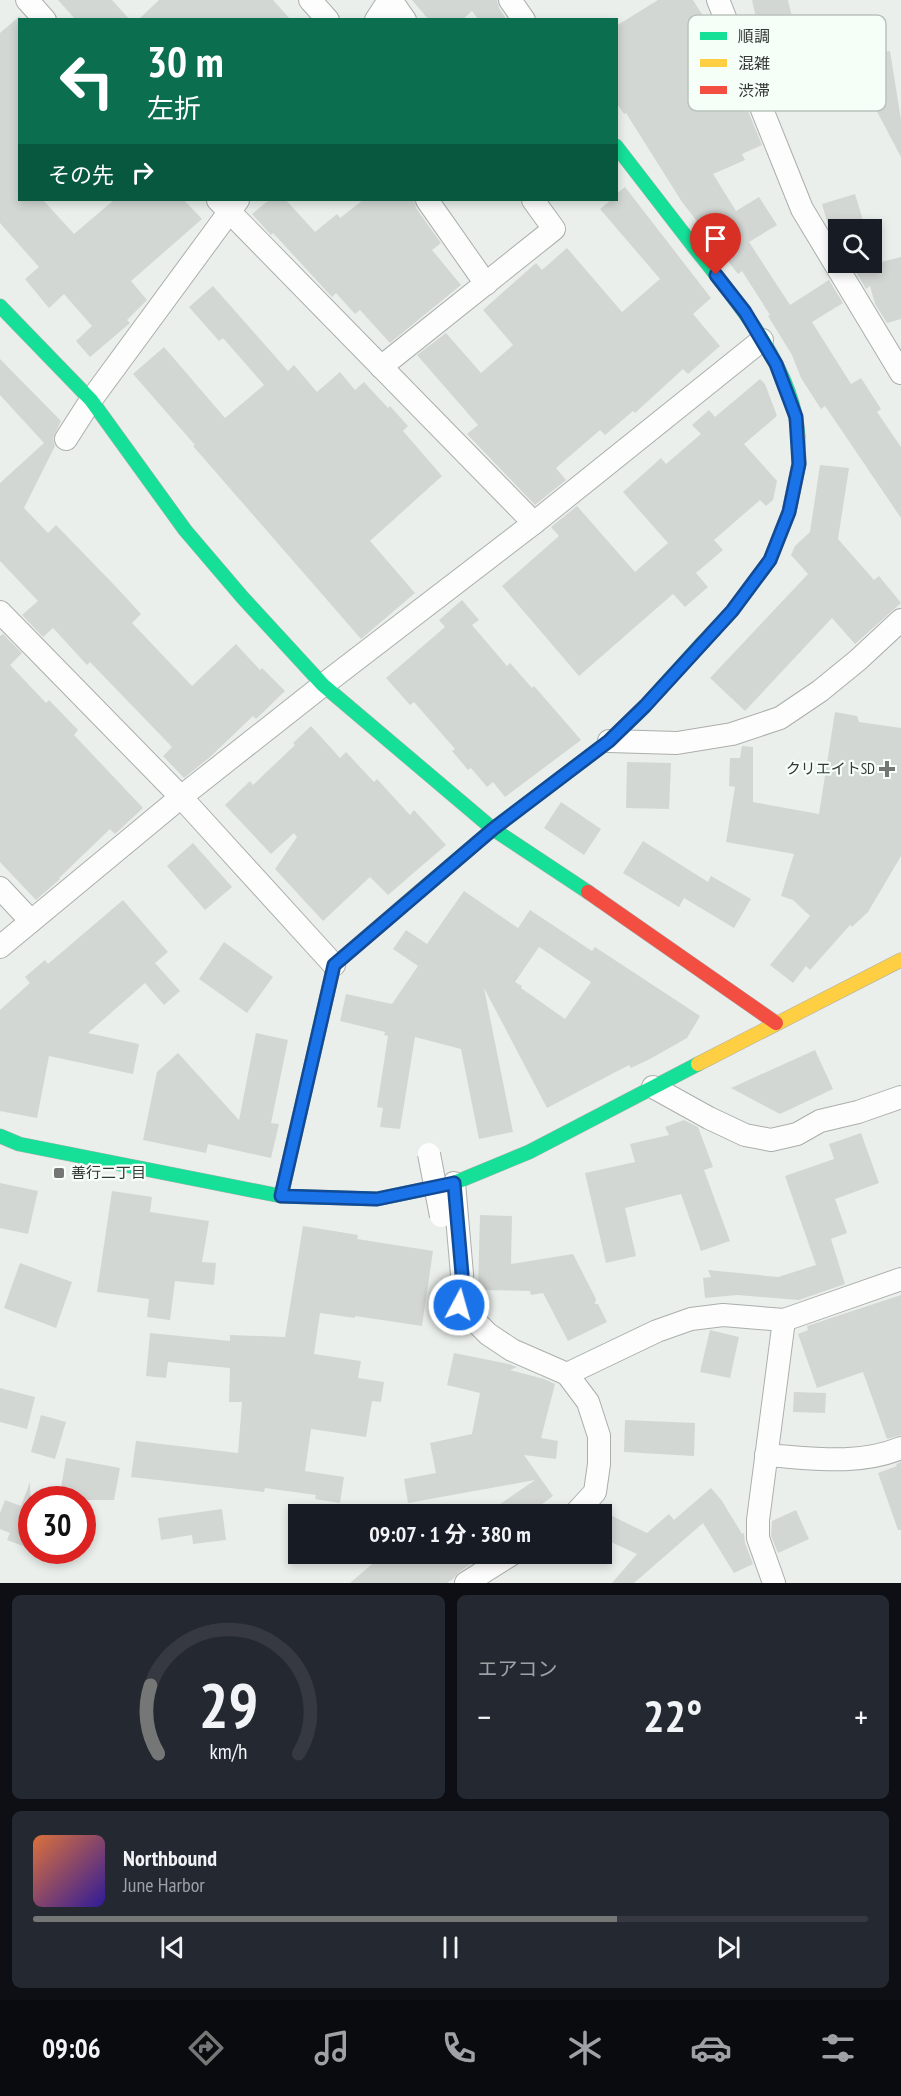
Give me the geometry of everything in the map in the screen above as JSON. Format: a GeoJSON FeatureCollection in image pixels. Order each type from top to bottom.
{"type":"FeatureCollection","features":[{"type":"Feature","properties":{"kind":"street"},"geometry":{"type":"LineString","coordinates":[[27,0],[43,18]]}},
{"type":"Feature","properties":{"kind":"street"},"geometry":{"type":"LineString","coordinates":[[310,0],[326,18]]}},
{"type":"Feature","properties":{"kind":"street"},"geometry":{"type":"LineString","coordinates":[[377,18],[390,0],[404,18]]}},
{"type":"Feature","properties":{"kind":"street"},"geometry":{"type":"LineString","coordinates":[[510,0],[523,18]]}},
{"type":"Feature","properties":{"kind":"street"},"geometry":{"type":"LineString","coordinates":[[718,0],[724,15]]}},
{"type":"Feature","properties":{"kind":"street"},"geometry":{"type":"LineString","coordinates":[[763,111],[802,209],[901,373]]}},
{"type":"Feature","properties":{"kind":"street"},"geometry":{"type":"LineString","coordinates":[[281,1196],[334,965],[493,829],[609,741],[645,706],[732,611],[770,560],[789,512],[799,464],[796,417],[776,364],[745,312],[618,149]]}},
{"type":"Feature","properties":{"kind":"street"},"geometry":{"type":"LineString","coordinates":[[428,201],[486,284]]}},
{"type":"Feature","properties":{"kind":"street"},"geometry":{"type":"LineString","coordinates":[[381,367],[554,229],[534,201]]}},
{"type":"Feature","properties":{"kind":"street"},"geometry":{"type":"LineString","coordinates":[[66,439],[228,203],[381,367],[534,523]]}},
{"type":"Feature","properties":{"kind":"street"},"geometry":{"type":"LineString","coordinates":[[0,306],[91,400],[185,530],[243,598],[323,685],[493,829],[776,1023]]}},
{"type":"Feature","properties":{"kind":"street"},"geometry":{"type":"LineString","coordinates":[[0,947],[181,797],[534,523],[762,340]]}},
{"type":"Feature","properties":{"kind":"street"},"geometry":{"type":"LineString","coordinates":[[0,612],[181,797],[334,965]]}},
{"type":"Feature","properties":{"kind":"street"},"geometry":{"type":"LineString","coordinates":[[609,741],[677,743],[732,734],[780,718],[842,672],[901,620]]}},
{"type":"Feature","properties":{"kind":"street"},"geometry":{"type":"LineString","coordinates":[[0,888],[31,921]]}},
{"type":"Feature","properties":{"kind":"street"},"geometry":{"type":"LineString","coordinates":[[0,1136],[19,1144],[281,1196],[377,1199],[454,1183],[529,1152],[896,963],[901,944]]}},
{"type":"Feature","properties":{"kind":"street"},"geometry":{"type":"LineString","coordinates":[[653,1087],[745,1135],[771,1140],[797,1134],[820,1121],[858,1112],[900,1098]]}},
{"type":"Feature","properties":{"kind":"street"},"geometry":{"type":"LineString","coordinates":[[437,1158],[441,1216]]}},
{"type":"Feature","properties":{"kind":"street"},"geometry":{"type":"LineString","coordinates":[[454,1183],[462,1274],[459,1305],[488,1334],[512,1350],[567,1374],[588,1402],[599,1436],[599,1464],[595,1492],[584,1504]]}},
{"type":"Feature","properties":{"kind":"street"},"geometry":{"type":"LineString","coordinates":[[567,1374],[657,1331],[691,1319],[723,1315],[784,1320],[901,1279]]}},
{"type":"Feature","properties":{"kind":"street"},"geometry":{"type":"LineString","coordinates":[[774,1583],[758,1538],[758,1520],[784,1320]]}},
{"type":"Feature","properties":{"kind":"street"},"geometry":{"type":"LineString","coordinates":[[766,1455],[865,1458],[901,1448]]}},
{"type":"Feature","properties":{"kind":"street"},"geometry":{"type":"LineString","coordinates":[[466,1583],[496,1564]]}},
{"type":"Feature","properties":{"kind":"building"},"geometry":{"type":"Polygon","coordinates":[[[58,0],[112,0],[128,18],[74,18],[58,0]]]}},
{"type":"Feature","properties":{"kind":"building"},"geometry":{"type":"Polygon","coordinates":[[[159,0],[273,0],[289,18],[140,18],[159,0]]]}},
{"type":"Feature","properties":{"kind":"building"},"geometry":{"type":"Polygon","coordinates":[[[412,0],[497,0],[506,18],[477,18],[472,11],[464,18],[427,18],[412,0]]]}},
{"type":"Feature","properties":{"kind":"building"},"geometry":{"type":"Polygon","coordinates":[[[658,0],[693,0],[702,15],[688,15],[688,111],[748,111],[762,145],[742,154],[745,160],[713,174],[736,211],[759,197],[777,225],[749,242],[790,305],[829,280],[843,303],[812,322],[851,384],[861,378],[881,409],[877,412],[901,447],[901,518],[825,406],[821,409],[801,378],[792,355],[768,316],[770,315],[742,271],[738,274],[682,202],[626,113],[624,114],[618,105],[618,25],[658,0]]]}},
{"type":"Feature","properties":{"kind":"building"},"geometry":{"type":"Polygon","coordinates":[[[752,0],[788,0],[792,15],[755,15],[752,0]]]}},
{"type":"Feature","properties":{"kind":"building"},"geometry":{"type":"Polygon","coordinates":[[[20,16],[18,18],[18,201],[44,201],[74,234],[113,201],[185,201],[202,219],[131,281],[147,300],[127,320],[130,323],[90,357],[76,341],[92,326],[64,294],[49,308],[25,279],[39,267],[0,223],[0,33],[20,16]]]}},
{"type":"Feature","properties":{"kind":"building"},"geometry":{"type":"Polygon","coordinates":[[[890,51],[901,120],[901,157],[877,111],[886,111],[886,52],[890,51]]]}},
{"type":"Feature","properties":{"kind":"building"},"geometry":{"type":"Polygon","coordinates":[[[625,187],[711,298],[693,314],[720,346],[688,374],[683,369],[635,413],[633,411],[605,435],[600,430],[556,468],[566,480],[535,505],[467,434],[478,425],[417,355],[446,333],[481,373],[513,345],[483,310],[536,263],[542,270],[567,248],[622,312],[660,279],[600,209],[610,201],[618,201],[618,192],[625,187]]]}},
{"type":"Feature","properties":{"kind":"building"},"geometry":{"type":"Polygon","coordinates":[[[855,194],[863,219],[828,219],[828,225],[822,204],[855,194]]]}},
{"type":"Feature","properties":{"kind":"building"},"geometry":{"type":"Polygon","coordinates":[[[268,201],[287,201],[315,232],[337,214],[340,218],[362,201],[414,201],[416,208],[441,243],[432,250],[461,285],[390,343],[360,310],[355,314],[336,293],[332,297],[273,233],[271,235],[252,214],[268,201]]]}},
{"type":"Feature","properties":{"kind":"building"},"geometry":{"type":"Polygon","coordinates":[[[901,257],[901,319],[887,323],[875,304],[870,286],[866,289],[857,273],[882,273],[882,262],[901,257]]]}},
{"type":"Feature","properties":{"kind":"building"},"geometry":{"type":"Polygon","coordinates":[[[213,286],[288,371],[294,365],[317,392],[340,372],[355,390],[364,382],[408,426],[403,431],[442,476],[370,541],[415,593],[361,639],[133,374],[164,347],[225,418],[264,385],[223,338],[219,341],[189,307],[213,286]]]}},
{"type":"Feature","properties":{"kind":"building"},"geometry":{"type":"Polygon","coordinates":[[[0,359],[61,421],[53,438],[55,446],[24,508],[48,533],[56,525],[119,590],[141,614],[132,623],[192,686],[236,644],[260,670],[262,668],[285,691],[256,719],[253,716],[184,778],[163,756],[172,747],[90,662],[87,665],[53,628],[43,637],[22,615],[38,601],[0,561],[0,483],[44,443],[0,395],[0,359]]]}},
{"type":"Feature","properties":{"kind":"building"},"geometry":{"type":"Polygon","coordinates":[[[760,379],[765,384],[777,416],[744,444],[777,481],[773,500],[766,506],[760,500],[714,540],[723,550],[696,573],[708,587],[685,607],[673,594],[579,676],[502,586],[559,536],[551,527],[577,506],[635,572],[668,543],[623,492],[661,458],[666,464],[701,434],[692,425],[709,410],[715,417],[760,379]]]}},
{"type":"Feature","properties":{"kind":"building"},"geometry":{"type":"Polygon","coordinates":[[[820,465],[849,468],[838,539],[874,580],[879,576],[901,603],[855,644],[832,618],[745,711],[710,678],[808,574],[791,555],[795,546],[810,532],[820,465]]]}},
{"type":"Feature","properties":{"kind":"building"},"geometry":{"type":"Polygon","coordinates":[[[462,600],[479,620],[472,625],[507,666],[510,663],[532,688],[534,686],[581,740],[505,797],[493,782],[487,787],[471,768],[468,770],[452,751],[455,749],[414,702],[410,705],[386,678],[445,627],[439,620],[462,600]]]}},
{"type":"Feature","properties":{"kind":"building"},"geometry":{"type":"Polygon","coordinates":[[[3,634],[22,653],[10,665],[46,703],[49,700],[78,730],[74,735],[143,808],[115,834],[110,829],[36,900],[0,862],[0,636],[3,634]]]}},
{"type":"Feature","properties":{"kind":"building"},"geometry":{"type":"Polygon","coordinates":[[[835,712],[857,716],[859,722],[901,728],[901,856],[868,912],[852,927],[850,925],[810,970],[806,966],[793,983],[770,965],[810,916],[793,900],[781,896],[794,854],[726,842],[735,787],[729,786],[730,758],[740,758],[742,746],[753,747],[753,802],[819,814],[835,712]]]}},
{"type":"Feature","properties":{"kind":"building"},"geometry":{"type":"Polygon","coordinates":[[[311,726],[340,758],[346,752],[374,782],[377,779],[410,815],[414,810],[446,845],[388,895],[370,877],[323,921],[275,869],[297,837],[294,833],[271,854],[225,805],[250,781],[253,785],[295,745],[293,743],[311,726]]]}},
{"type":"Feature","properties":{"kind":"building"},"geometry":{"type":"Polygon","coordinates":[[[627,762],[671,763],[669,809],[626,808],[627,762]]]}},
{"type":"Feature","properties":{"kind":"building"},"geometry":{"type":"Polygon","coordinates":[[[561,802],[601,829],[584,855],[544,828],[561,802]]]}},
{"type":"Feature","properties":{"kind":"building"},"geometry":{"type":"Polygon","coordinates":[[[643,841],[708,882],[711,876],[751,899],[734,928],[684,898],[679,907],[623,873],[643,841]]]}},
{"type":"Feature","properties":{"kind":"building"},"geometry":{"type":"Polygon","coordinates":[[[193,843],[232,887],[205,910],[167,866],[193,843]]]}},
{"type":"Feature","properties":{"kind":"building"},"geometry":{"type":"Polygon","coordinates":[[[464,891],[518,928],[530,910],[592,951],[595,947],[700,1016],[687,1038],[650,1059],[631,1068],[629,1065],[547,1108],[484,988],[513,1132],[479,1139],[461,1049],[415,1037],[400,1129],[380,1127],[383,1108],[377,1107],[388,1036],[384,1035],[385,1032],[340,1021],[346,994],[392,1004],[418,966],[393,949],[406,930],[427,944],[464,891]],[[539,947],[515,982],[565,1019],[591,982],[539,947]]]}},
{"type":"Feature","properties":{"kind":"building"},"geometry":{"type":"Polygon","coordinates":[[[123,900],[168,952],[155,963],[180,991],[164,1005],[145,983],[88,1033],[139,1044],[133,1074],[49,1056],[37,1118],[0,1111],[0,1010],[30,983],[25,977],[45,960],[48,964],[123,900]]]}},
{"type":"Feature","properties":{"kind":"building"},"geometry":{"type":"Polygon","coordinates":[[[224,942],[273,977],[247,1013],[199,979],[224,942]]]}},
{"type":"Feature","properties":{"kind":"building"},"geometry":{"type":"Polygon","coordinates":[[[256,1033],[288,1040],[271,1123],[279,1124],[271,1158],[208,1144],[206,1153],[143,1140],[157,1072],[178,1053],[239,1120],[256,1033]]]}},
{"type":"Feature","properties":{"kind":"building"},"geometry":{"type":"Polygon","coordinates":[[[815,1050],[833,1089],[780,1114],[731,1088],[815,1050]]]}},
{"type":"Feature","properties":{"kind":"building"},"geometry":{"type":"Polygon","coordinates":[[[684,1120],[698,1127],[713,1167],[704,1170],[730,1241],[701,1251],[681,1194],[625,1208],[636,1256],[606,1263],[585,1173],[635,1162],[630,1144],[669,1135],[665,1127],[684,1120]]]}},
{"type":"Feature","properties":{"kind":"building"},"geometry":{"type":"Polygon","coordinates":[[[861,1133],[879,1183],[835,1199],[847,1233],[831,1239],[845,1284],[799,1300],[737,1295],[705,1298],[703,1278],[711,1277],[708,1270],[778,1277],[816,1265],[785,1176],[834,1159],[829,1144],[861,1133]]]}},
{"type":"Feature","properties":{"kind":"building"},"geometry":{"type":"Polygon","coordinates":[[[0,1183],[38,1191],[28,1234],[0,1228],[0,1183]]]}},
{"type":"Feature","properties":{"kind":"building"},"geometry":{"type":"Polygon","coordinates":[[[112,1191],[152,1197],[150,1212],[209,1221],[202,1262],[216,1263],[214,1285],[175,1281],[170,1320],[147,1317],[149,1299],[97,1292],[112,1191]]]}},
{"type":"Feature","properties":{"kind":"building"},"geometry":{"type":"Polygon","coordinates":[[[480,1215],[512,1216],[511,1264],[573,1254],[596,1299],[595,1304],[598,1304],[607,1322],[568,1341],[543,1293],[531,1295],[530,1291],[478,1290],[480,1215]]]}},
{"type":"Feature","properties":{"kind":"building"},"geometry":{"type":"Polygon","coordinates":[[[303,1226],[358,1235],[357,1239],[433,1251],[422,1326],[320,1313],[314,1354],[361,1361],[358,1378],[384,1382],[381,1402],[372,1401],[366,1437],[311,1429],[305,1471],[344,1477],[340,1503],[315,1499],[316,1495],[265,1488],[264,1492],[131,1477],[136,1441],[238,1453],[242,1402],[229,1402],[230,1368],[168,1362],[166,1378],[146,1376],[150,1333],[230,1341],[230,1335],[285,1337],[303,1226]]]}},
{"type":"Feature","properties":{"kind":"building"},"geometry":{"type":"Polygon","coordinates":[[[20,1263],[72,1282],[56,1328],[4,1308],[20,1263]]]}},
{"type":"Feature","properties":{"kind":"building"},"geometry":{"type":"Polygon","coordinates":[[[901,1295],[901,1435],[887,1439],[863,1372],[817,1388],[798,1334],[808,1330],[807,1326],[901,1295]]]}},
{"type":"Feature","properties":{"kind":"building"},"geometry":{"type":"Polygon","coordinates":[[[710,1330],[739,1337],[730,1378],[700,1372],[710,1330]]]}},
{"type":"Feature","properties":{"kind":"building"},"geometry":{"type":"Polygon","coordinates":[[[454,1353],[509,1364],[517,1367],[510,1370],[555,1384],[541,1438],[558,1441],[556,1459],[524,1455],[553,1496],[542,1504],[500,1504],[535,1480],[408,1503],[404,1479],[436,1473],[430,1443],[472,1434],[480,1393],[447,1385],[454,1353]]]}},
{"type":"Feature","properties":{"kind":"building"},"geometry":{"type":"Polygon","coordinates":[[[0,1388],[35,1397],[27,1429],[0,1422],[0,1388]]]}},
{"type":"Feature","properties":{"kind":"building"},"geometry":{"type":"Polygon","coordinates":[[[794,1392],[826,1393],[825,1413],[793,1412],[794,1392]]]}},
{"type":"Feature","properties":{"kind":"building"},"geometry":{"type":"Polygon","coordinates":[[[41,1415],[66,1422],[55,1459],[31,1452],[41,1415]]]}},
{"type":"Feature","properties":{"kind":"building"},"geometry":{"type":"Polygon","coordinates":[[[625,1420],[695,1423],[694,1456],[624,1452],[625,1420]]]}},
{"type":"Feature","properties":{"kind":"building"},"geometry":{"type":"Polygon","coordinates":[[[66,1458],[120,1468],[114,1500],[96,1500],[96,1486],[61,1486],[66,1458]]]}},
{"type":"Feature","properties":{"kind":"building"},"geometry":{"type":"Polygon","coordinates":[[[901,1462],[901,1530],[898,1530],[878,1473],[897,1466],[896,1464],[901,1462]]]}},
{"type":"Feature","properties":{"kind":"building"},"geometry":{"type":"Polygon","coordinates":[[[711,1488],[722,1501],[742,1534],[744,1533],[745,1543],[753,1564],[734,1573],[703,1523],[634,1583],[612,1583],[637,1554],[612,1543],[612,1516],[647,1533],[669,1514],[674,1520],[711,1488]]]}},
{"type":"Feature","properties":{"kind":"building"},"geometry":{"type":"Polygon","coordinates":[[[5,1500],[18,1505],[18,1544],[7,1540],[10,1533],[0,1529],[0,1513],[5,1500]]]}},
{"type":"Feature","properties":{"kind":"building"},"geometry":{"type":"Polygon","coordinates":[[[222,1509],[226,1540],[193,1544],[192,1535],[161,1540],[158,1518],[222,1509]]]}},
{"type":"Feature","properties":{"kind":"building"},"geometry":{"type":"Polygon","coordinates":[[[796,1510],[809,1539],[778,1553],[771,1536],[772,1521],[796,1510]]]}},
{"type":"Feature","properties":{"kind":"building"},"geometry":{"type":"Polygon","coordinates":[[[372,1564],[471,1564],[447,1583],[350,1583],[372,1564]]]}},
{"type":"Feature","properties":{"kind":"traffic: fast"},"geometry":{"type":"LineString","coordinates":[[618,149],[727,288],[760,336],[786,386],[794,411],[798,436]]}},
{"type":"Feature","properties":{"kind":"traffic: fast"},"geometry":{"type":"LineString","coordinates":[[0,306],[91,400],[185,530],[243,598],[323,685],[493,829],[588,892]]}},
{"type":"Feature","properties":{"kind":"traffic: fast"},"geometry":{"type":"LineString","coordinates":[[420,891],[493,829],[609,741],[645,706],[703,642]]}},
{"type":"Feature","properties":{"kind":"traffic: fast"},"geometry":{"type":"LineString","coordinates":[[0,1136],[19,1144],[281,1196],[377,1199],[454,1183],[529,1152],[698,1064]]}},
{"type":"Feature","properties":{"kind":"traffic: slow"},"geometry":{"type":"LineString","coordinates":[[703,642],[732,611],[770,560],[789,512],[799,463],[798,436]]}},
{"type":"Feature","properties":{"kind":"traffic: slow"},"geometry":{"type":"LineString","coordinates":[[281,1196],[334,965],[420,891]]}},
{"type":"Feature","properties":{"kind":"traffic: slow"},"geometry":{"type":"LineString","coordinates":[[698,1064],[901,960]]}},
{"type":"Feature","properties":{"kind":"traffic: jam"},"geometry":{"type":"LineString","coordinates":[[588,892],[776,1023]]}},
{"type":"Feature","properties":{"kind":"place","name":"クリエイトSD"},"geometry":{"type":"Point","coordinates":[887,769]}},
{"type":"Feature","properties":{"kind":"place","name":"善行二丁目"},"geometry":{"type":"Point","coordinates":[59,1173]}},
{"type":"Feature","properties":{"kind":"route"},"geometry":{"type":"LineString","coordinates":[[459,1305],[462,1274],[454,1183],[377,1199],[281,1196],[334,965],[493,829],[609,741],[645,706],[732,611],[770,560],[789,512],[799,464],[796,417],[776,364],[745,312],[716,275]]}}]}
